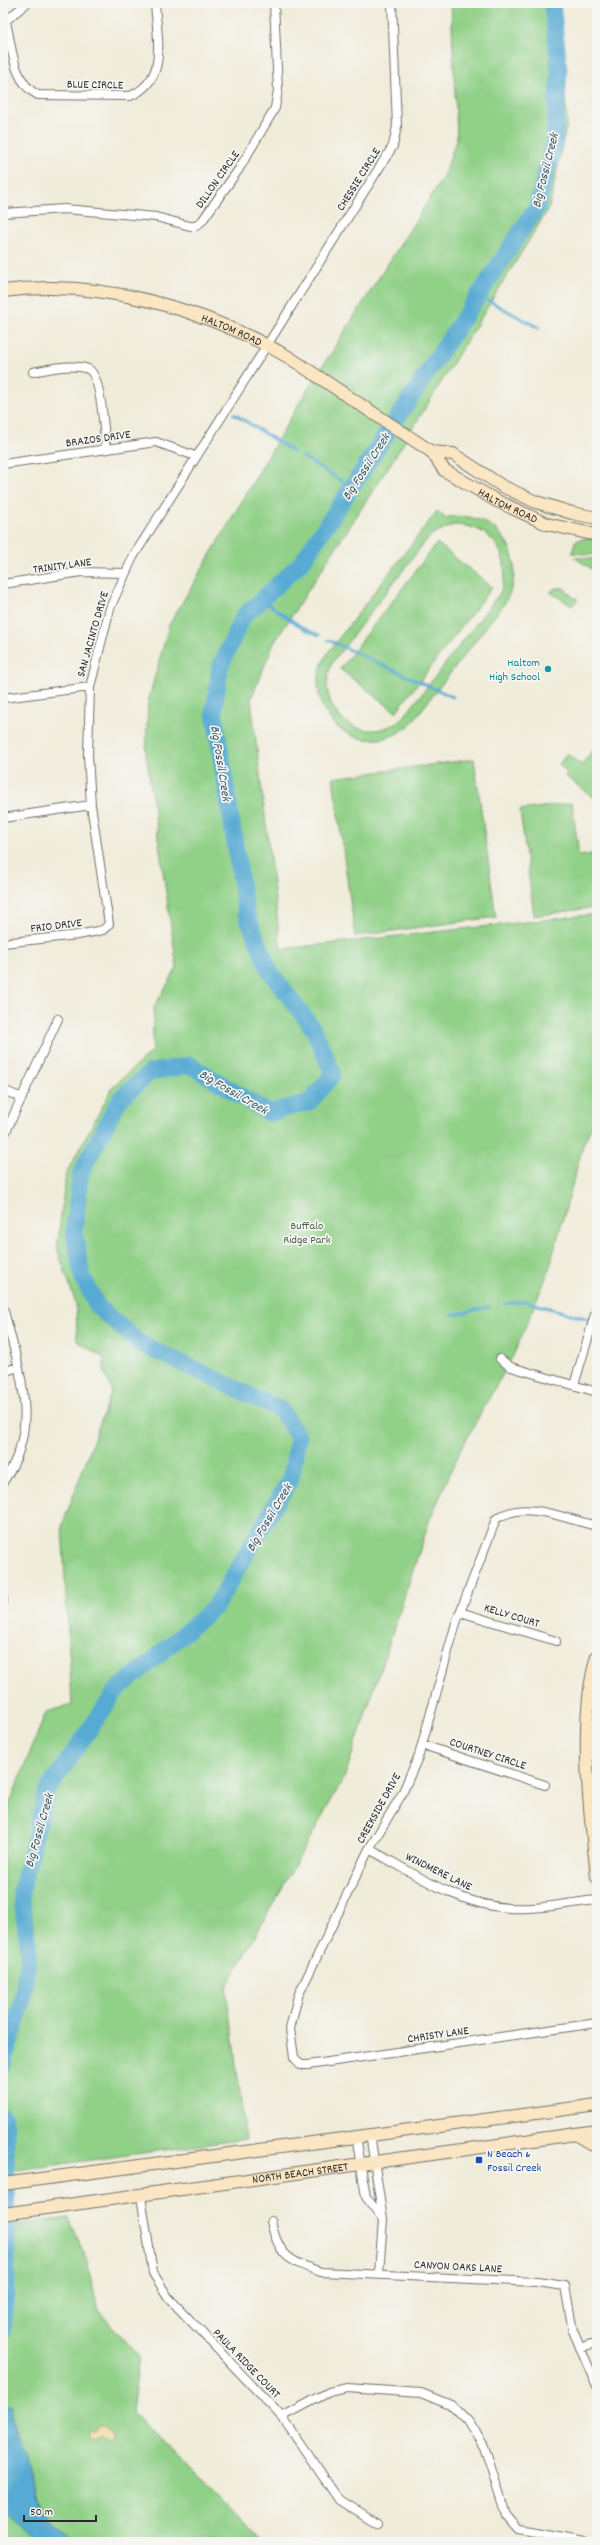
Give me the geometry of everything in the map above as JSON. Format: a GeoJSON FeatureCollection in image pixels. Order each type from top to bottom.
{"type":"FeatureCollection","features":[{"type":"Feature","properties":{"kind":"main road","name":"HALTOM ROAD"},"geometry":{"type":"LineString","coordinates":[[3,291],[65,288],[134,298],[167,305],[266,344],[432,452],[444,470],[497,501],[527,516],[566,529],[597,535]]}},
{"type":"Feature","properties":{"kind":"main road","name":"HALTOM ROAD"},"geometry":{"type":"LineString","coordinates":[[432,452],[453,454],[502,486],[536,502],[572,513],[597,518]]}},
{"type":"Feature","properties":{"kind":"main road"},"geometry":{"type":"LineString","coordinates":[[560,509],[566,529]]}},
{"type":"Feature","properties":{"kind":"main road"},"geometry":{"type":"LineString","coordinates":[[566,529],[572,513]]}},
{"type":"Feature","properties":{"kind":"main road"},"geometry":{"type":"LineString","coordinates":[[597,1656],[589,1710],[588,1750],[589,1804],[597,1877]]}},
{"type":"Feature","properties":{"kind":"main road"},"geometry":{"type":"LineString","coordinates":[[3,2184],[597,2105]]}},
{"type":"Feature","properties":{"kind":"main road","name":"NORTH BEACH STREET"},"geometry":{"type":"LineString","coordinates":[[3,2214],[597,2131]]}},
{"type":"Feature","properties":{"kind":"main road"},"geometry":{"type":"LineString","coordinates":[[575,2134],[597,2147]]}},
{"type":"Feature","properties":{"kind":"street"},"geometry":{"type":"LineString","coordinates":[[5,23],[27,3]]}},
{"type":"Feature","properties":{"kind":"street","name":"BLUE CIRCLE"},"geometry":{"type":"LineString","coordinates":[[5,23],[21,81],[29,91],[38,95],[130,96],[144,91],[156,70],[158,46],[155,3]]}},
{"type":"Feature","properties":{"kind":"street","name":"DILLON CIRCLE"},"geometry":{"type":"LineString","coordinates":[[3,213],[64,209],[156,217],[190,226],[196,226],[202,221],[239,169],[270,120],[278,90],[274,3]]}},
{"type":"Feature","properties":{"kind":"street","name":"CHESSIE CIRCLE"},"geometry":{"type":"LineString","coordinates":[[266,344],[329,250],[393,146],[397,126],[392,3]]}},
{"type":"Feature","properties":{"kind":"street","name":"SAN JACINTO DRIVE"},"geometry":{"type":"LineString","coordinates":[[109,924],[91,805],[88,755],[90,687],[110,608],[125,573],[195,456],[266,344]]}},
{"type":"Feature","properties":{"kind":"street"},"geometry":{"type":"LineString","coordinates":[[33,372],[63,367],[88,369],[93,373],[100,395],[106,449]]}},
{"type":"Feature","properties":{"kind":"street","name":"BRAZOS DRIVE"},"geometry":{"type":"LineString","coordinates":[[3,464],[156,442],[195,456]]}},
{"type":"Feature","properties":{"kind":"street","name":"TRINITY LANE"},"geometry":{"type":"LineString","coordinates":[[3,584],[81,572],[125,573]]}},
{"type":"Feature","properties":{"kind":"street"},"geometry":{"type":"LineString","coordinates":[[3,698],[90,687]]}},
{"type":"Feature","properties":{"kind":"street"},"geometry":{"type":"LineString","coordinates":[[3,818],[91,805]]}},
{"type":"Feature","properties":{"kind":"street","name":"FRIO DRIVE"},"geometry":{"type":"LineString","coordinates":[[3,943],[78,935],[103,930],[109,924]]}},
{"type":"Feature","properties":{"kind":"street"},"geometry":{"type":"LineString","coordinates":[[3,1138],[58,1019]]}},
{"type":"Feature","properties":{"kind":"street"},"geometry":{"type":"LineString","coordinates":[[3,1090],[22,1098]]}},
{"type":"Feature","properties":{"kind":"street"},"geometry":{"type":"LineString","coordinates":[[3,1482],[18,1454],[25,1427],[26,1408],[4,1307]]}},
{"type":"Feature","properties":{"kind":"street"},"geometry":{"type":"LineString","coordinates":[[574,1385],[597,1308]]}},
{"type":"Feature","properties":{"kind":"street"},"geometry":{"type":"LineString","coordinates":[[500,1359],[512,1367],[597,1392]]}},
{"type":"Feature","properties":{"kind":"street"},"geometry":{"type":"LineString","coordinates":[[3,1372],[18,1367]]}},
{"type":"Feature","properties":{"kind":"street","name":"CREEKSIDE DRIVE"},"geometry":{"type":"LineString","coordinates":[[292,2048],[290,2029],[298,1996],[369,1849],[402,1794],[423,1745],[460,1612],[496,1519],[506,1513],[528,1509],[597,1526]]}},
{"type":"Feature","properties":{"kind":"street"},"geometry":{"type":"LineString","coordinates":[[3,1591],[3,1603]]}},
{"type":"Feature","properties":{"kind":"street","name":"KELLY COURT"},"geometry":{"type":"LineString","coordinates":[[460,1612],[556,1641]]}},
{"type":"Feature","properties":{"kind":"street","name":"COURTNEY CIRCLE"},"geometry":{"type":"LineString","coordinates":[[423,1745],[545,1785]]}},
{"type":"Feature","properties":{"kind":"street","name":"WINDMERE LANE"},"geometry":{"type":"LineString","coordinates":[[369,1849],[452,1893],[475,1902],[508,1908],[526,1908],[597,1900]]}},
{"type":"Feature","properties":{"kind":"street","name":"CHRISTY LANE"},"geometry":{"type":"LineString","coordinates":[[292,2048],[294,2057],[301,2064],[308,2065],[597,2023]]}},
{"type":"Feature","properties":{"kind":"street"},"geometry":{"type":"LineString","coordinates":[[370,2134],[383,2219],[379,2274]]}},
{"type":"Feature","properties":{"kind":"street"},"geometry":{"type":"LineString","coordinates":[[356,2136],[366,2197],[383,2219]]}},
{"type":"Feature","properties":{"kind":"street","name":"PAULA RIDGE COURT"},"geometry":{"type":"LineString","coordinates":[[140,2196],[152,2272],[168,2297],[282,2417],[339,2500],[377,2524]]}},
{"type":"Feature","properties":{"kind":"street","name":"CANYON OAKS LANE"},"geometry":{"type":"LineString","coordinates":[[271,2221],[275,2242],[295,2263],[321,2272],[537,2282],[565,2286],[573,2332],[597,2386]]}},
{"type":"Feature","properties":{"kind":"street"},"geometry":{"type":"LineString","coordinates":[[580,2348],[597,2342]]}},
{"type":"Feature","properties":{"kind":"street"},"geometry":{"type":"LineString","coordinates":[[282,2417],[329,2392],[347,2388],[421,2393],[446,2403],[452,2406],[468,2421],[484,2446],[506,2515],[519,2530],[584,2542]]}},
{"type":"Feature","properties":{"kind":"green space","name":"Buffalo Ridge Park"},"geometry":{"type":"Polygon","coordinates":[[[451,3],[559,3],[567,123],[549,208],[393,460],[274,643],[251,699],[281,949],[597,914],[597,1116],[584,1142],[548,1273],[514,1354],[462,1447],[430,1519],[345,1776],[226,1988],[246,2139],[3,2172],[3,1820],[46,1712],[72,1705],[62,1526],[112,1390],[104,1372],[104,1358],[77,1341],[76,1304],[57,1248],[66,1173],[113,1087],[152,1051],[154,1007],[177,968],[146,754],[148,702],[169,625],[304,395],[444,176],[457,138],[451,3]]]}},
{"type":"Feature","properties":{"kind":"green space"},"geometry":{"type":"Polygon","coordinates":[[[437,511],[444,516],[443,518],[462,516],[479,520],[494,528],[505,539],[512,553],[514,569],[512,587],[504,604],[410,725],[390,737],[370,740],[351,736],[336,726],[324,711],[319,693],[320,672],[329,651],[437,511]],[[454,525],[434,533],[424,543],[332,663],[328,680],[329,696],[335,710],[345,721],[357,728],[372,730],[387,727],[403,718],[500,593],[504,580],[502,556],[497,546],[489,537],[479,530],[468,526],[454,525]]]}},
{"type":"Feature","properties":{"kind":"green space"},"geometry":{"type":"Polygon","coordinates":[[[586,538],[597,540],[597,555],[572,553],[575,541],[586,538]]]}},
{"type":"Feature","properties":{"kind":"green space"},"geometry":{"type":"Polygon","coordinates":[[[437,543],[492,587],[396,712],[340,669],[437,543]]]}},
{"type":"Feature","properties":{"kind":"green space"},"geometry":{"type":"Polygon","coordinates":[[[574,557],[597,559],[597,573],[574,557]]]}},
{"type":"Feature","properties":{"kind":"green space"},"geometry":{"type":"Polygon","coordinates":[[[555,588],[564,588],[574,598],[578,599],[572,606],[550,592],[555,588]]]}},
{"type":"Feature","properties":{"kind":"green space"},"geometry":{"type":"Polygon","coordinates":[[[597,745],[597,800],[565,776],[567,773],[559,764],[567,753],[581,765],[597,745]]]}},
{"type":"Feature","properties":{"kind":"green space"},"geometry":{"type":"Polygon","coordinates":[[[474,759],[496,917],[355,936],[333,778],[474,759]]]}},
{"type":"Feature","properties":{"kind":"green space"},"geometry":{"type":"Polygon","coordinates":[[[572,803],[579,856],[597,853],[597,907],[534,916],[520,810],[572,803]]]}},
{"type":"Feature","properties":{"kind":"green space"},"geometry":{"type":"Polygon","coordinates":[[[69,2218],[87,2261],[98,2310],[139,2357],[132,2412],[188,2466],[261,2542],[3,2542],[3,2226],[69,2218]]]}},
{"type":"Feature","properties":{"kind":"sand"},"geometry":{"type":"Polygon","coordinates":[[[98,2425],[105,2427],[106,2430],[112,2433],[112,2440],[108,2442],[99,2436],[92,2439],[88,2437],[88,2429],[95,2430],[98,2425]]]}},
{"type":"Feature","properties":{"kind":"water"},"geometry":{"type":"Polygon","coordinates":[[[3,2406],[12,2406],[13,2424],[17,2438],[32,2473],[36,2496],[40,2507],[50,2520],[78,2542],[39,2542],[3,2509],[3,2406]]]}},
{"type":"Feature","properties":{"kind":"waterway","name":"Big Fossil Creek"},"geometry":{"type":"LineString","coordinates":[[3,2065],[21,2007],[29,1953],[21,1892],[47,1791],[116,1691],[215,1607],[291,1478],[298,1437],[281,1410],[141,1344],[98,1307],[82,1276],[74,1231],[81,1172],[120,1099],[151,1072],[190,1065],[269,1113],[310,1102],[333,1074],[314,1030],[269,970],[246,913],[214,711],[220,667],[243,617],[302,562],[537,207],[554,142],[559,70],[552,3]]}},
{"type":"Feature","properties":{"kind":"waterway"},"geometry":{"type":"LineString","coordinates":[[478,295],[539,328]]}},
{"type":"Feature","properties":{"kind":"waterway"},"geometry":{"type":"LineString","coordinates":[[234,414],[294,452]]}},
{"type":"Feature","properties":{"kind":"waterway"},"geometry":{"type":"LineString","coordinates":[[303,457],[351,487]]}},
{"type":"Feature","properties":{"kind":"waterway"},"geometry":{"type":"LineString","coordinates":[[262,600],[304,629],[319,635]]}},
{"type":"Feature","properties":{"kind":"waterway"},"geometry":{"type":"LineString","coordinates":[[328,640],[453,697]]}},
{"type":"Feature","properties":{"kind":"waterway"},"geometry":{"type":"LineString","coordinates":[[505,1304],[524,1301],[588,1319]]}},
{"type":"Feature","properties":{"kind":"waterway"},"geometry":{"type":"LineString","coordinates":[[453,1315],[489,1307]]}},
{"type":"Feature","properties":{"kind":"waterway","name":"Big Fossil Creek"},"geometry":{"type":"LineString","coordinates":[[3,2116],[6,2127],[7,2280],[3,2331]]}},
{"type":"Feature","properties":{"kind":"waterway","name":"Big Fossil Creek"},"geometry":{"type":"LineString","coordinates":[[3,2284],[7,2280]]}},
{"type":"Feature","properties":{"kind":"place","name":"Haltom High School"},"geometry":{"type":"Point","coordinates":[548,669]}},
{"type":"Feature","properties":{"kind":"place","name":"N Beach & Fossil Creek"},"geometry":{"type":"Point","coordinates":[479,2160]}}]}
